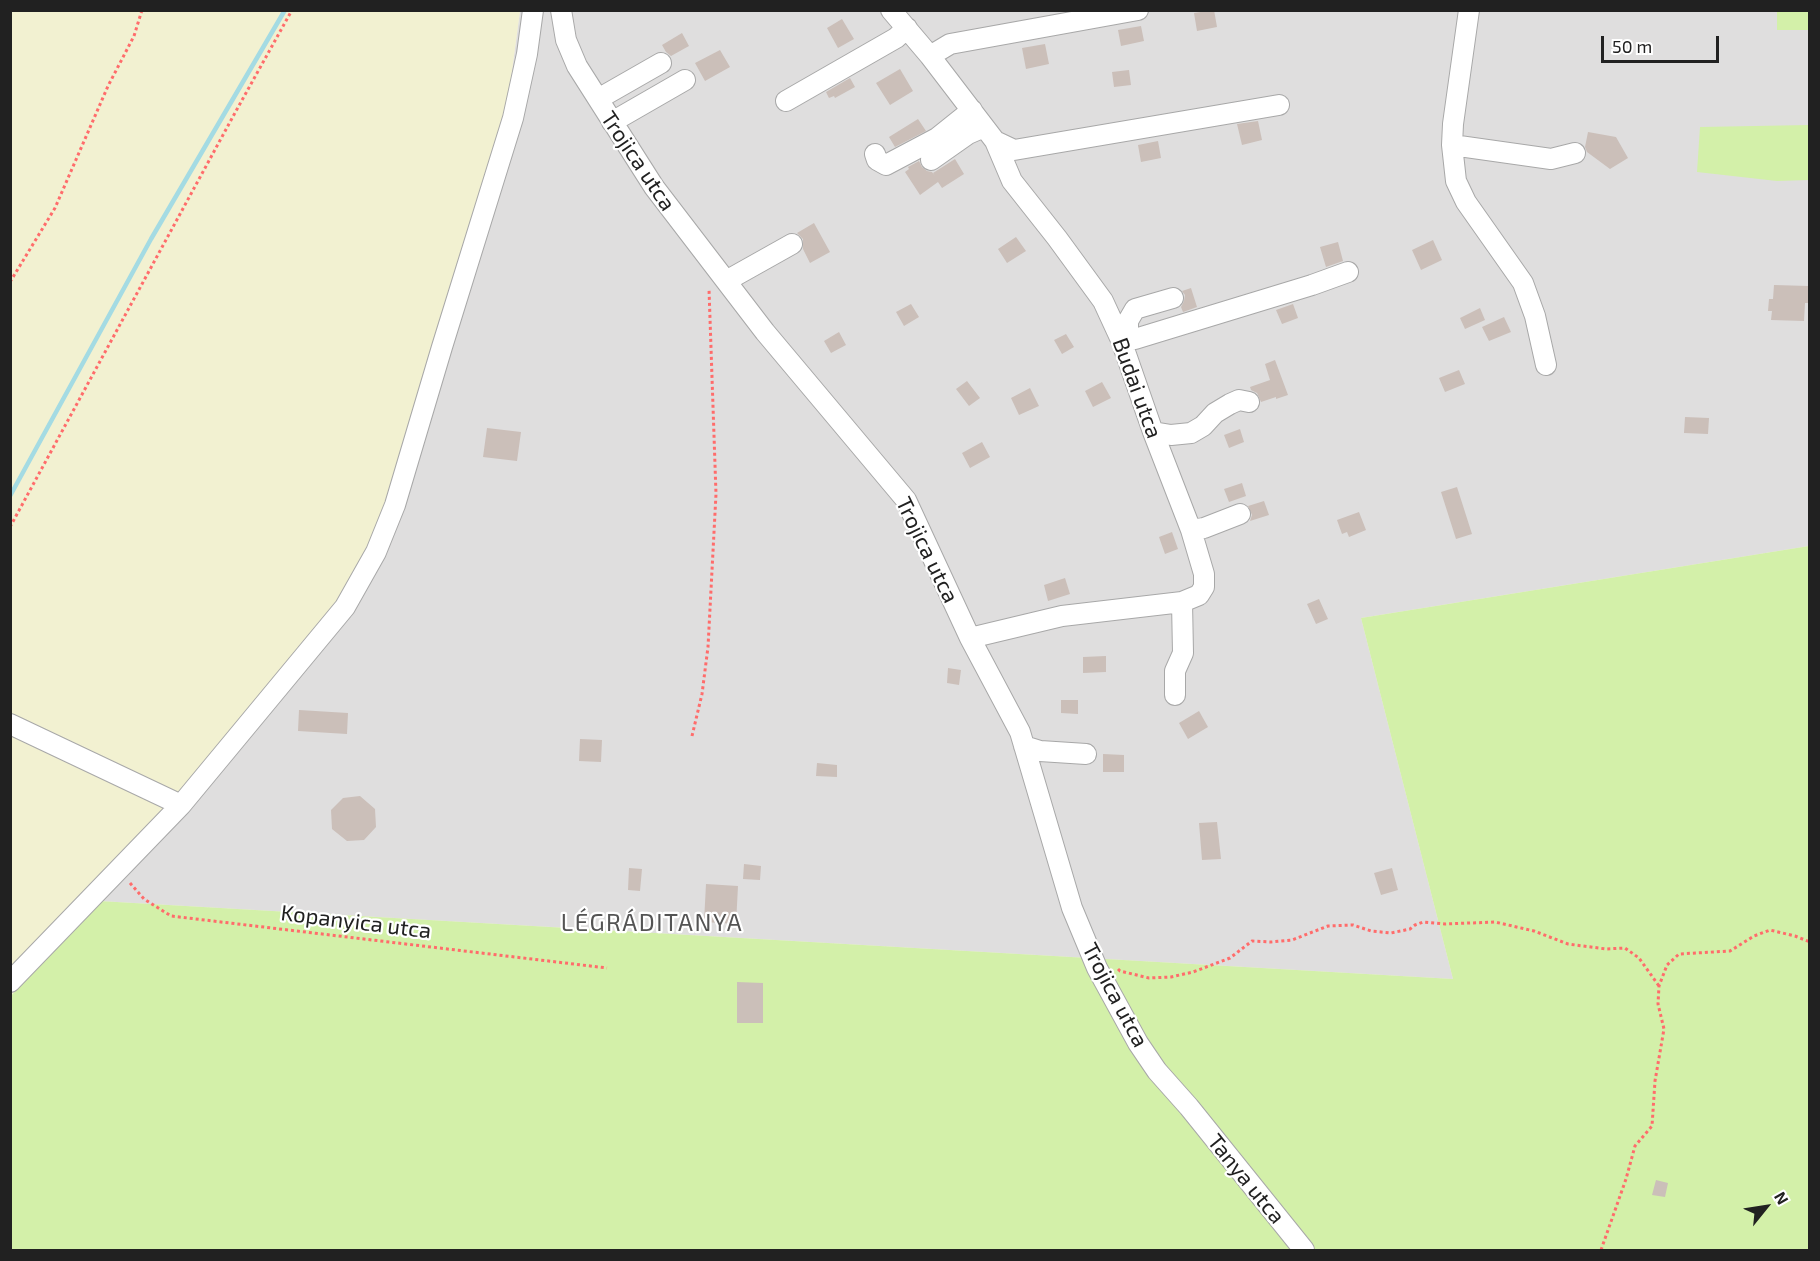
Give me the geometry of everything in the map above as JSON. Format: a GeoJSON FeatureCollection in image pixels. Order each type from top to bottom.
{"type":"FeatureCollection","features":[{"type":"Feature","properties":{"kind":"street"},"geometry":{"type":"LineString","coordinates":[[10,982],[181,805],[345,607],[376,552],[395,506],[513,118],[527,54],[533,10]]}},
{"type":"Feature","properties":{"kind":"street","name":"Trojica utca"},"geometry":{"type":"LineString","coordinates":[[561,10],[566,40],[578,66],[654,187],[765,332],[906,500],[970,638],[1020,732],[1072,908],[1097,968],[1138,1042],[1157,1071],[1189,1107]]}},
{"type":"Feature","properties":{"kind":"street","name":"Budai utca"},"geometry":{"type":"LineString","coordinates":[[891,10],[990,134],[1012,181],[1057,238],[1102,302],[1124,340],[1153,432],[1191,530],[1204,574],[1204,586],[1199,596],[1182,602]]}},
{"type":"Feature","properties":{"kind":"street"},"geometry":{"type":"LineString","coordinates":[[930,56],[950,44],[1138,10]]}},
{"type":"Feature","properties":{"kind":"street"},"geometry":{"type":"LineString","coordinates":[[1469,10],[1453,124],[1452,146],[1456,181],[1466,202],[1522,283],[1535,316],[1546,365]]}},
{"type":"Feature","properties":{"kind":"street"},"geometry":{"type":"LineString","coordinates":[[786,101],[896,38],[907,28]]}},
{"type":"Feature","properties":{"kind":"street"},"geometry":{"type":"LineString","coordinates":[[598,99],[661,63]]}},
{"type":"Feature","properties":{"kind":"street"},"geometry":{"type":"LineString","coordinates":[[612,122],[685,80]]}},
{"type":"Feature","properties":{"kind":"street"},"geometry":{"type":"LineString","coordinates":[[931,160],[968,134],[990,134],[1014,150],[1279,105]]}},
{"type":"Feature","properties":{"kind":"street"},"geometry":{"type":"LineString","coordinates":[[874,154],[877,160],[886,165],[938,138],[972,110]]}},
{"type":"Feature","properties":{"kind":"street"},"geometry":{"type":"LineString","coordinates":[[1452,146],[1551,159],[1575,153]]}},
{"type":"Feature","properties":{"kind":"street"},"geometry":{"type":"LineString","coordinates":[[721,275],[792,244]]}},
{"type":"Feature","properties":{"kind":"street"},"geometry":{"type":"LineString","coordinates":[[1173,298],[1135,309],[1128,321],[1124,340],[1135,339],[1348,272]]}},
{"type":"Feature","properties":{"kind":"street"},"geometry":{"type":"LineString","coordinates":[[1153,432],[1171,435],[1191,433],[1203,426],[1215,412],[1239,400],[1249,402]]}},
{"type":"Feature","properties":{"kind":"street"},"geometry":{"type":"LineString","coordinates":[[1191,530],[1204,528],[1240,514]]}},
{"type":"Feature","properties":{"kind":"street"},"geometry":{"type":"LineString","coordinates":[[970,638],[1062,616],[1182,602],[1182,653],[1175,671],[1175,695]]}},
{"type":"Feature","properties":{"kind":"street"},"geometry":{"type":"LineString","coordinates":[[10,724],[181,805]]}},
{"type":"Feature","properties":{"kind":"street"},"geometry":{"type":"LineString","coordinates":[[1024,746],[1040,751],[1086,754]]}},
{"type":"Feature","properties":{"kind":"street","name":"Tanya utca"},"geometry":{"type":"LineString","coordinates":[[1189,1107],[1304,1251]]}},
{"type":"Feature","properties":{"kind":"path"},"geometry":{"type":"LineString","coordinates":[[10,282],[55,208],[108,86],[134,36],[142,10]]}},
{"type":"Feature","properties":{"kind":"path"},"geometry":{"type":"LineString","coordinates":[[10,526],[292,10]]}},
{"type":"Feature","properties":{"kind":"path"},"geometry":{"type":"LineString","coordinates":[[692,736],[702,694],[708,647],[716,494],[709,278],[721,275]]}},
{"type":"Feature","properties":{"kind":"path","name":"Kopanyica utca"},"geometry":{"type":"LineString","coordinates":[[119,870],[144,899],[171,916],[607,968]]}},
{"type":"Feature","properties":{"kind":"path"},"geometry":{"type":"LineString","coordinates":[[1114,964],[1120,971],[1149,978],[1171,977],[1193,972],[1230,958],[1252,941],[1292,940],[1328,927],[1353,925],[1371,931],[1390,933],[1410,930],[1423,922],[1445,924],[1495,922],[1534,931],[1568,944],[1606,949],[1625,948],[1639,958],[1659,986]]}},
{"type":"Feature","properties":{"kind":"path"},"geometry":{"type":"LineString","coordinates":[[1601,1251],[1635,1146],[1652,1126],[1655,1081],[1664,1029],[1658,1004],[1659,986],[1667,965],[1679,954],[1730,951],[1754,936],[1770,930],[1809,942]]}},
{"type":"Feature","properties":{"kind":"shaded area"},"geometry":{"type":"Polygon","coordinates":[[[520,11],[1809,11],[1809,546],[1361,618],[1453,979],[99,901],[506,115],[520,11]]]}},
{"type":"Feature","properties":{"kind":"green space"},"geometry":{"type":"Polygon","coordinates":[[[11,11],[520,11],[506,115],[366,580],[99,901],[11,997],[11,11]]]}},
{"type":"Feature","properties":{"kind":"green space"},"geometry":{"type":"Polygon","coordinates":[[[1777,11],[1809,11],[1809,30],[1777,30],[1777,11]]]}},
{"type":"Feature","properties":{"kind":"green space"},"geometry":{"type":"Polygon","coordinates":[[[1809,125],[1809,180],[1777,181],[1697,172],[1700,127],[1809,125]]]}},
{"type":"Feature","properties":{"kind":"green space"},"geometry":{"type":"Polygon","coordinates":[[[1809,546],[1809,1250],[11,1250],[10,997],[99,901],[1453,979],[1361,618],[1809,546]]]}},
{"type":"Feature","properties":{"kind":"building"},"geometry":{"type":"Polygon","coordinates":[[[1214,10],[1217,27],[1197,31],[1194,13],[1214,10]]]}},
{"type":"Feature","properties":{"kind":"building"},"geometry":{"type":"Polygon","coordinates":[[[842,19],[854,39],[838,48],[827,28],[842,19]]]}},
{"type":"Feature","properties":{"kind":"building"},"geometry":{"type":"Polygon","coordinates":[[[1141,26],[1144,41],[1121,46],[1118,30],[1141,26]]]}},
{"type":"Feature","properties":{"kind":"building"},"geometry":{"type":"Polygon","coordinates":[[[682,33],[689,46],[671,56],[662,45],[682,33]]]}},
{"type":"Feature","properties":{"kind":"building"},"geometry":{"type":"Polygon","coordinates":[[[1045,44],[1049,64],[1026,69],[1022,48],[1045,44]]]}},
{"type":"Feature","properties":{"kind":"building"},"geometry":{"type":"Polygon","coordinates":[[[720,50],[730,67],[705,81],[695,63],[720,50]]]}},
{"type":"Feature","properties":{"kind":"building"},"geometry":{"type":"Polygon","coordinates":[[[900,69],[913,91],[890,105],[876,83],[900,69]]]}},
{"type":"Feature","properties":{"kind":"building"},"geometry":{"type":"Polygon","coordinates":[[[1129,70],[1131,85],[1114,87],[1112,72],[1129,70]]]}},
{"type":"Feature","properties":{"kind":"building"},"geometry":{"type":"Polygon","coordinates":[[[850,78],[855,87],[835,98],[834,96],[829,98],[826,92],[850,78]]]}},
{"type":"Feature","properties":{"kind":"building"},"geometry":{"type":"Polygon","coordinates":[[[918,119],[926,131],[895,147],[889,137],[918,119]]]}},
{"type":"Feature","properties":{"kind":"building"},"geometry":{"type":"Polygon","coordinates":[[[1258,121],[1262,140],[1242,145],[1237,124],[1258,121]]]}},
{"type":"Feature","properties":{"kind":"building"},"geometry":{"type":"Polygon","coordinates":[[[1588,132],[1616,137],[1628,158],[1610,169],[1587,152],[1585,147],[1588,132]]]}},
{"type":"Feature","properties":{"kind":"building"},"geometry":{"type":"Polygon","coordinates":[[[1158,141],[1161,158],[1141,162],[1138,145],[1158,141]]]}},
{"type":"Feature","properties":{"kind":"building"},"geometry":{"type":"Polygon","coordinates":[[[955,159],[964,174],[942,188],[938,182],[920,195],[905,172],[909,169],[908,167],[919,161],[922,167],[935,176],[933,173],[955,159]]]}},
{"type":"Feature","properties":{"kind":"building"},"geometry":{"type":"Polygon","coordinates":[[[814,223],[830,252],[810,263],[803,249],[803,239],[797,233],[814,223]]]}},
{"type":"Feature","properties":{"kind":"building"},"geometry":{"type":"Polygon","coordinates":[[[1016,237],[1026,251],[1007,263],[998,249],[1016,237]]]}},
{"type":"Feature","properties":{"kind":"building"},"geometry":{"type":"Polygon","coordinates":[[[1433,240],[1442,260],[1421,270],[1412,250],[1433,240]]]}},
{"type":"Feature","properties":{"kind":"building"},"geometry":{"type":"Polygon","coordinates":[[[1338,242],[1343,261],[1326,267],[1320,247],[1338,242]]]}},
{"type":"Feature","properties":{"kind":"building"},"geometry":{"type":"Polygon","coordinates":[[[1774,285],[1809,286],[1809,303],[1805,303],[1804,321],[1771,320],[1772,311],[1768,311],[1769,299],[1773,299],[1774,285]]]}},
{"type":"Feature","properties":{"kind":"building"},"geometry":{"type":"Polygon","coordinates":[[[1191,288],[1197,307],[1183,312],[1181,307],[1185,295],[1182,291],[1191,288]]]}},
{"type":"Feature","properties":{"kind":"building"},"geometry":{"type":"Polygon","coordinates":[[[911,304],[919,317],[904,326],[896,312],[911,304]]]}},
{"type":"Feature","properties":{"kind":"building"},"geometry":{"type":"Polygon","coordinates":[[[1293,304],[1298,318],[1282,324],[1276,310],[1293,304]]]}},
{"type":"Feature","properties":{"kind":"building"},"geometry":{"type":"Polygon","coordinates":[[[1480,308],[1485,320],[1465,329],[1460,318],[1480,308]]]}},
{"type":"Feature","properties":{"kind":"building"},"geometry":{"type":"Polygon","coordinates":[[[1504,317],[1511,332],[1489,341],[1482,327],[1504,317]]]}},
{"type":"Feature","properties":{"kind":"building"},"geometry":{"type":"Polygon","coordinates":[[[839,332],[846,345],[831,353],[824,341],[839,332]]]}},
{"type":"Feature","properties":{"kind":"building"},"geometry":{"type":"Polygon","coordinates":[[[1066,334],[1074,347],[1062,354],[1054,340],[1066,334]]]}},
{"type":"Feature","properties":{"kind":"building"},"geometry":{"type":"Polygon","coordinates":[[[1275,360],[1288,395],[1261,402],[1257,393],[1250,387],[1270,380],[1265,364],[1275,360]]]}},
{"type":"Feature","properties":{"kind":"building"},"geometry":{"type":"Polygon","coordinates":[[[1459,370],[1465,384],[1445,392],[1439,378],[1459,370]]]}},
{"type":"Feature","properties":{"kind":"building"},"geometry":{"type":"Polygon","coordinates":[[[967,381],[980,398],[969,406],[956,389],[967,381]]]}},
{"type":"Feature","properties":{"kind":"building"},"geometry":{"type":"Polygon","coordinates":[[[1102,382],[1111,398],[1093,407],[1085,391],[1102,382]]]}},
{"type":"Feature","properties":{"kind":"building"},"geometry":{"type":"Polygon","coordinates":[[[1030,388],[1039,406],[1019,415],[1011,398],[1030,388]]]}},
{"type":"Feature","properties":{"kind":"building"},"geometry":{"type":"Polygon","coordinates":[[[1685,417],[1709,418],[1708,434],[1684,433],[1685,417]]]}},
{"type":"Feature","properties":{"kind":"building"},"geometry":{"type":"Polygon","coordinates":[[[487,428],[521,432],[517,461],[483,457],[487,428]]]}},
{"type":"Feature","properties":{"kind":"building"},"geometry":{"type":"Polygon","coordinates":[[[1240,429],[1244,442],[1229,448],[1224,435],[1240,429]]]}},
{"type":"Feature","properties":{"kind":"building"},"geometry":{"type":"Polygon","coordinates":[[[982,442],[990,457],[970,468],[962,453],[982,442]]]}},
{"type":"Feature","properties":{"kind":"building"},"geometry":{"type":"Polygon","coordinates":[[[1242,483],[1246,496],[1229,502],[1224,489],[1242,483]]]}},
{"type":"Feature","properties":{"kind":"building"},"geometry":{"type":"Polygon","coordinates":[[[1457,487],[1472,534],[1456,539],[1441,492],[1457,487]]]}},
{"type":"Feature","properties":{"kind":"building"},"geometry":{"type":"Polygon","coordinates":[[[1264,501],[1269,515],[1250,521],[1252,515],[1248,506],[1264,501]]]}},
{"type":"Feature","properties":{"kind":"building"},"geometry":{"type":"Polygon","coordinates":[[[1359,512],[1366,530],[1349,537],[1347,532],[1342,534],[1337,520],[1359,512]]]}},
{"type":"Feature","properties":{"kind":"building"},"geometry":{"type":"Polygon","coordinates":[[[1172,532],[1178,549],[1165,554],[1159,537],[1172,532]]]}},
{"type":"Feature","properties":{"kind":"building"},"geometry":{"type":"Polygon","coordinates":[[[1065,578],[1070,594],[1048,601],[1044,585],[1065,578]]]}},
{"type":"Feature","properties":{"kind":"building"},"geometry":{"type":"Polygon","coordinates":[[[1319,599],[1328,619],[1316,624],[1307,604],[1319,599]]]}},
{"type":"Feature","properties":{"kind":"building"},"geometry":{"type":"Polygon","coordinates":[[[1106,656],[1106,672],[1083,673],[1083,657],[1106,656]]]}},
{"type":"Feature","properties":{"kind":"building"},"geometry":{"type":"Polygon","coordinates":[[[948,668],[961,670],[959,685],[947,683],[948,668]]]}},
{"type":"Feature","properties":{"kind":"building"},"geometry":{"type":"Polygon","coordinates":[[[1061,700],[1078,700],[1078,714],[1061,713],[1061,700]]]}},
{"type":"Feature","properties":{"kind":"building"},"geometry":{"type":"Polygon","coordinates":[[[299,710],[348,713],[347,734],[298,731],[299,710]]]}},
{"type":"Feature","properties":{"kind":"building"},"geometry":{"type":"Polygon","coordinates":[[[1199,711],[1208,727],[1188,739],[1179,723],[1199,711]]]}},
{"type":"Feature","properties":{"kind":"building"},"geometry":{"type":"Polygon","coordinates":[[[580,739],[602,740],[601,762],[579,761],[580,739]]]}},
{"type":"Feature","properties":{"kind":"building"},"geometry":{"type":"Polygon","coordinates":[[[1103,754],[1124,755],[1124,772],[1103,772],[1103,754]]]}},
{"type":"Feature","properties":{"kind":"building"},"geometry":{"type":"Polygon","coordinates":[[[817,763],[837,765],[837,777],[816,776],[817,763]]]}},
{"type":"Feature","properties":{"kind":"building"},"geometry":{"type":"Polygon","coordinates":[[[360,796],[375,809],[376,827],[364,840],[347,841],[332,829],[331,810],[343,798],[360,796]]]}},
{"type":"Feature","properties":{"kind":"building"},"geometry":{"type":"Polygon","coordinates":[[[1217,822],[1221,859],[1202,860],[1199,823],[1217,822]]]}},
{"type":"Feature","properties":{"kind":"building"},"geometry":{"type":"Polygon","coordinates":[[[744,864],[761,866],[760,880],[743,879],[744,864]]]}},
{"type":"Feature","properties":{"kind":"building"},"geometry":{"type":"Polygon","coordinates":[[[629,868],[642,869],[640,891],[628,890],[629,868]]]}},
{"type":"Feature","properties":{"kind":"building"},"geometry":{"type":"Polygon","coordinates":[[[1392,868],[1398,890],[1381,895],[1374,873],[1392,868]]]}},
{"type":"Feature","properties":{"kind":"building"},"geometry":{"type":"Polygon","coordinates":[[[706,884],[738,886],[736,924],[704,922],[706,884]]]}},
{"type":"Feature","properties":{"kind":"building"},"geometry":{"type":"Polygon","coordinates":[[[737,982],[763,983],[763,1023],[737,1023],[737,982]]]}},
{"type":"Feature","properties":{"kind":"building"},"geometry":{"type":"Polygon","coordinates":[[[1656,1180],[1668,1183],[1665,1197],[1652,1195],[1656,1180]]]}},
{"type":"Feature","properties":{"kind":"waterway"},"geometry":{"type":"LineString","coordinates":[[10,496],[151,239],[285,10]]}},
{"type":"Feature","properties":{"kind":"district","name":"LÉGRÁDITANYA"},"geometry":{"type":"Point","coordinates":[652,923]}}]}
